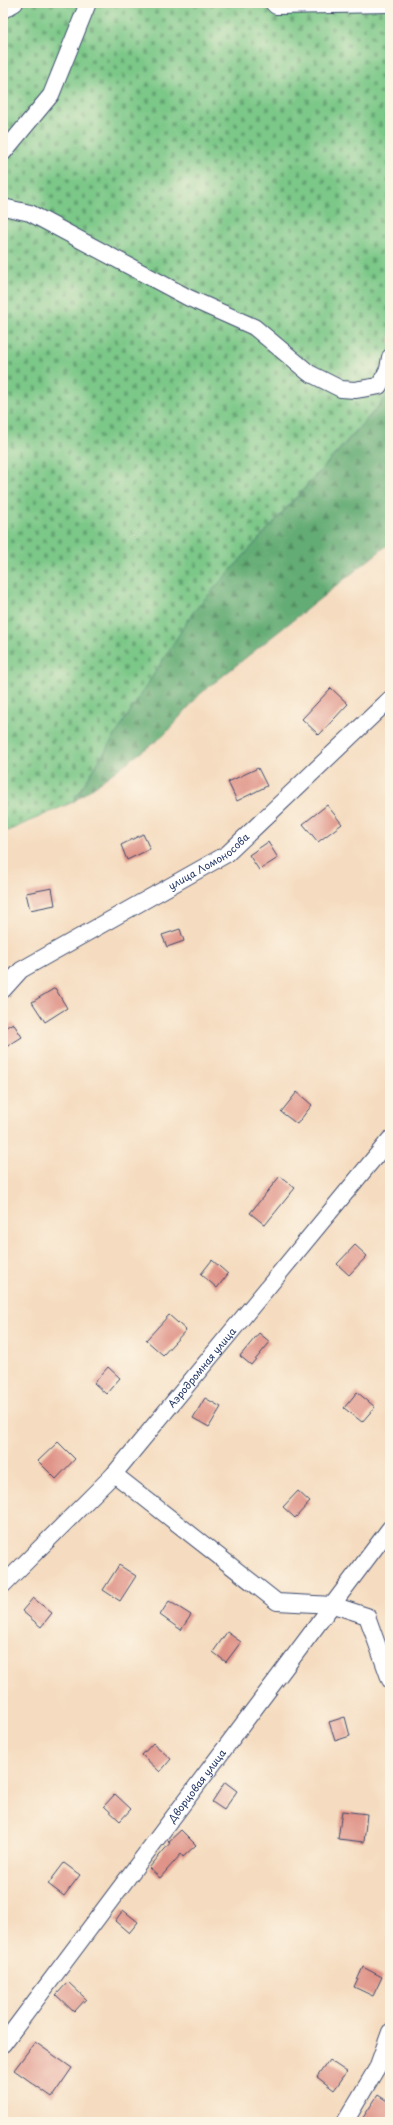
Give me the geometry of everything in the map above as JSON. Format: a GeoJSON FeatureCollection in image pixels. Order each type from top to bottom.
{"type":"FeatureCollection","features":[{"type":"Feature","properties":{"kind":"street"},"geometry":{"type":"LineString","coordinates":[[3,10],[15,3]]}},
{"type":"Feature","properties":{"kind":"street"},"geometry":{"type":"LineString","coordinates":[[3,153],[51,95],[88,3]]}},
{"type":"Feature","properties":{"kind":"street"},"geometry":{"type":"LineString","coordinates":[[273,3],[276,6],[390,4]]}},
{"type":"Feature","properties":{"kind":"street"},"geometry":{"type":"LineString","coordinates":[[3,207],[30,213],[189,298],[254,328],[309,373],[341,389],[356,390],[379,386],[388,369],[390,357]]}},
{"type":"Feature","properties":{"kind":"street","name":"улица Ломоносова"},"geometry":{"type":"LineString","coordinates":[[3,990],[21,970],[226,854],[390,699]]}},
{"type":"Feature","properties":{"kind":"street","name":"Аэродромная улица"},"geometry":{"type":"LineString","coordinates":[[3,1585],[114,1474],[390,1139]]}},
{"type":"Feature","properties":{"kind":"street"},"geometry":{"type":"LineString","coordinates":[[114,1474],[277,1602],[333,1605],[367,1616],[390,1680]]}},
{"type":"Feature","properties":{"kind":"street","name":"Дворцовая улица"},"geometry":{"type":"LineString","coordinates":[[3,2044],[390,1528]]}},
{"type":"Feature","properties":{"kind":"street"},"geometry":{"type":"LineString","coordinates":[[345,2122],[376,2068],[390,2032]]}},
{"type":"Feature","properties":{"kind":"green space"},"geometry":{"type":"Polygon","coordinates":[[[3,3],[390,3],[390,388],[381,403],[193,612],[73,802],[3,833],[3,3]]]}},
{"type":"Feature","properties":{"kind":"green space"},"geometry":{"type":"Polygon","coordinates":[[[390,388],[390,543],[200,694],[163,736],[73,802],[193,612],[381,404],[390,388]]]}},
{"type":"Feature","properties":{"kind":"building"},"geometry":{"type":"Polygon","coordinates":[[[331,688],[348,704],[319,735],[302,719],[331,688]]]}},
{"type":"Feature","properties":{"kind":"building"},"geometry":{"type":"Polygon","coordinates":[[[258,768],[267,786],[237,801],[228,782],[258,768]]]}},
{"type":"Feature","properties":{"kind":"building"},"geometry":{"type":"Polygon","coordinates":[[[327,805],[342,824],[318,842],[303,824],[327,805]]]}},
{"type":"Feature","properties":{"kind":"building"},"geometry":{"type":"Polygon","coordinates":[[[143,834],[150,849],[127,860],[121,845],[143,834]]]}},
{"type":"Feature","properties":{"kind":"building"},"geometry":{"type":"Polygon","coordinates":[[[268,842],[278,858],[259,870],[249,855],[268,842]]]}},
{"type":"Feature","properties":{"kind":"building"},"geometry":{"type":"Polygon","coordinates":[[[52,888],[55,905],[30,910],[26,893],[52,888]]]}},
{"type":"Feature","properties":{"kind":"building"},"geometry":{"type":"Polygon","coordinates":[[[180,929],[184,941],[167,947],[162,935],[180,929]]]}},
{"type":"Feature","properties":{"kind":"building"},"geometry":{"type":"Polygon","coordinates":[[[55,988],[67,1008],[45,1022],[32,1002],[55,988]]]}},
{"type":"Feature","properties":{"kind":"building"},"geometry":{"type":"Polygon","coordinates":[[[13,1023],[22,1037],[3,1049],[3,1029],[13,1023]]]}},
{"type":"Feature","properties":{"kind":"building"},"geometry":{"type":"Polygon","coordinates":[[[297,1092],[312,1105],[297,1124],[281,1112],[297,1092]]]}},
{"type":"Feature","properties":{"kind":"building"},"geometry":{"type":"Polygon","coordinates":[[[280,1176],[295,1188],[265,1225],[250,1213],[280,1176]]]}},
{"type":"Feature","properties":{"kind":"building"},"geometry":{"type":"Polygon","coordinates":[[[355,1245],[367,1256],[349,1275],[337,1264],[355,1245]]]}},
{"type":"Feature","properties":{"kind":"building"},"geometry":{"type":"Polygon","coordinates":[[[212,1260],[228,1274],[217,1288],[201,1274],[212,1260]]]}},
{"type":"Feature","properties":{"kind":"building"},"geometry":{"type":"Polygon","coordinates":[[[169,1315],[186,1330],[163,1355],[146,1340],[169,1315]]]}},
{"type":"Feature","properties":{"kind":"building"},"geometry":{"type":"Polygon","coordinates":[[[259,1333],[270,1342],[251,1365],[240,1356],[259,1333]]]}},
{"type":"Feature","properties":{"kind":"building"},"geometry":{"type":"Polygon","coordinates":[[[108,1367],[120,1378],[106,1394],[94,1383],[108,1367]]]}},
{"type":"Feature","properties":{"kind":"building"},"geometry":{"type":"Polygon","coordinates":[[[357,1392],[375,1407],[362,1422],[344,1408],[357,1392]]]}},
{"type":"Feature","properties":{"kind":"building"},"geometry":{"type":"Polygon","coordinates":[[[205,1398],[221,1407],[209,1427],[193,1418],[205,1398]]]}},
{"type":"Feature","properties":{"kind":"building"},"geometry":{"type":"Polygon","coordinates":[[[58,1442],[75,1459],[56,1479],[38,1461],[58,1442]]]}},
{"type":"Feature","properties":{"kind":"building"},"geometry":{"type":"Polygon","coordinates":[[[298,1491],[310,1502],[295,1518],[283,1507],[298,1491]]]}},
{"type":"Feature","properties":{"kind":"building"},"geometry":{"type":"Polygon","coordinates":[[[119,1565],[136,1576],[120,1601],[103,1590],[119,1565]]]}},
{"type":"Feature","properties":{"kind":"building"},"geometry":{"type":"Polygon","coordinates":[[[33,1598],[52,1613],[41,1627],[22,1611],[33,1598]]]}},
{"type":"Feature","properties":{"kind":"building"},"geometry":{"type":"Polygon","coordinates":[[[169,1601],[191,1615],[181,1630],[160,1615],[169,1601]]]}},
{"type":"Feature","properties":{"kind":"building"},"geometry":{"type":"Polygon","coordinates":[[[227,1632],[241,1642],[226,1662],[213,1652],[227,1632]]]}},
{"type":"Feature","properties":{"kind":"building"},"geometry":{"type":"Polygon","coordinates":[[[345,1717],[350,1736],[335,1741],[329,1722],[345,1717]]]}},
{"type":"Feature","properties":{"kind":"building"},"geometry":{"type":"Polygon","coordinates":[[[153,1743],[171,1759],[160,1772],[142,1755],[153,1743]]]}},
{"type":"Feature","properties":{"kind":"building"},"geometry":{"type":"Polygon","coordinates":[[[225,1782],[237,1791],[224,1810],[212,1802],[225,1782]]]}},
{"type":"Feature","properties":{"kind":"building"},"geometry":{"type":"Polygon","coordinates":[[[115,1794],[131,1809],[120,1821],[104,1806],[115,1794]]]}},
{"type":"Feature","properties":{"kind":"building"},"geometry":{"type":"Polygon","coordinates":[[[342,1811],[367,1814],[364,1842],[338,1839],[342,1811]]]}},
{"type":"Feature","properties":{"kind":"building"},"geometry":{"type":"Polygon","coordinates":[[[181,1830],[196,1845],[183,1857],[181,1854],[160,1878],[149,1868],[170,1843],[168,1842],[181,1830]]]}},
{"type":"Feature","properties":{"kind":"building"},"geometry":{"type":"Polygon","coordinates":[[[64,1863],[80,1875],[64,1896],[48,1884],[64,1863]]]}},
{"type":"Feature","properties":{"kind":"building"},"geometry":{"type":"Polygon","coordinates":[[[123,1910],[138,1922],[129,1933],[115,1921],[123,1910]]]}},
{"type":"Feature","properties":{"kind":"building"},"geometry":{"type":"Polygon","coordinates":[[[363,1967],[382,1977],[373,1996],[354,1987],[363,1967]]]}},
{"type":"Feature","properties":{"kind":"building"},"geometry":{"type":"Polygon","coordinates":[[[68,1982],[86,1999],[74,2012],[56,1995],[68,1982]]]}},
{"type":"Feature","properties":{"kind":"building"},"geometry":{"type":"Polygon","coordinates":[[[35,2042],[72,2068],[52,2097],[14,2070],[35,2042]]]}},
{"type":"Feature","properties":{"kind":"building"},"geometry":{"type":"Polygon","coordinates":[[[329,2060],[347,2072],[334,2090],[317,2077],[329,2060]]]}},
{"type":"Feature","properties":{"kind":"building"},"geometry":{"type":"Polygon","coordinates":[[[378,2095],[390,2103],[390,2116],[386,2122],[360,2122],[378,2095]]]}}]}
